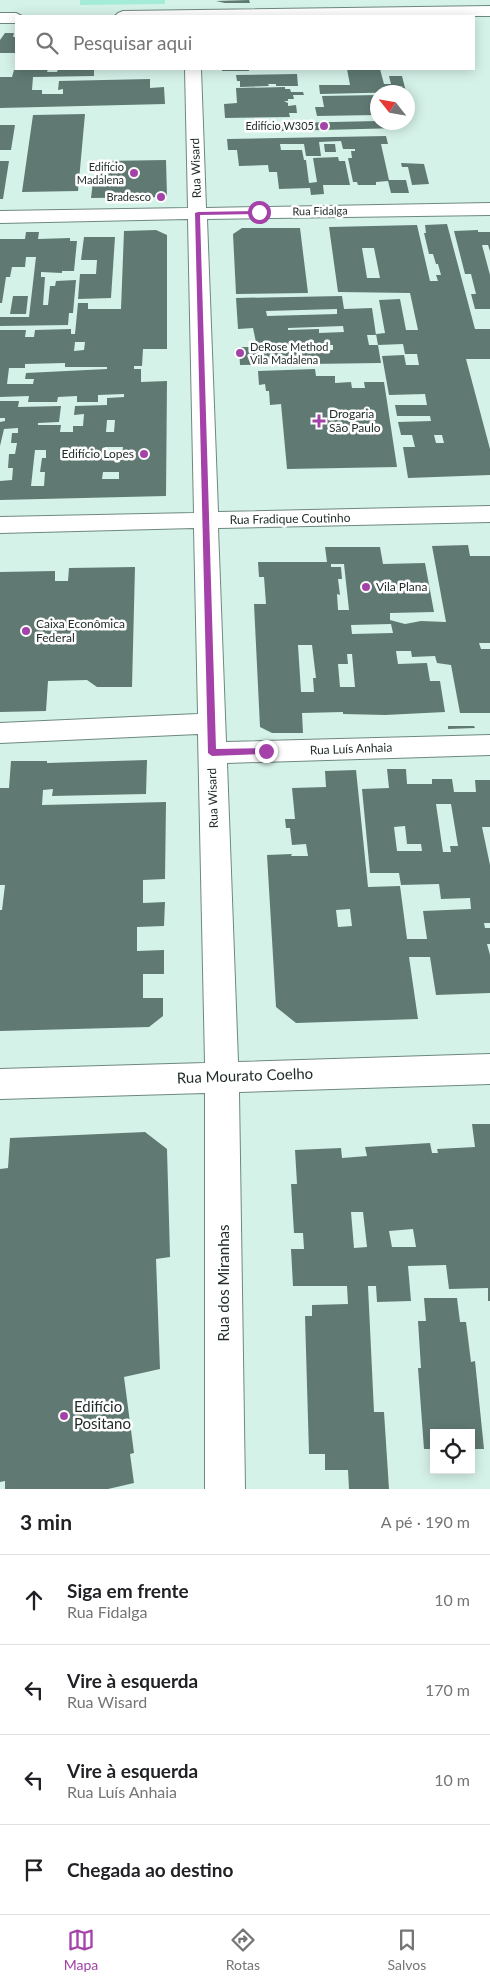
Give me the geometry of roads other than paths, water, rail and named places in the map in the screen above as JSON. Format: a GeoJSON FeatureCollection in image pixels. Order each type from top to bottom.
{"type":"FeatureCollection","features":[{"type":"Feature","properties":{"kind":"street"},"geometry":{"type":"LineString","coordinates":[[137,15],[191,11],[437,6],[490,11]]}},
{"type":"Feature","properties":{"kind":"street"},"geometry":{"type":"LineString","coordinates":[[0,18],[15,18]]}},
{"type":"Feature","properties":{"kind":"street","name":"Rua Wisard"},"geometry":{"type":"LineString","coordinates":[[193,70],[222,1077]]}},
{"type":"Feature","properties":{"kind":"street","name":"Rua Fidalga"},"geometry":{"type":"LineString","coordinates":[[0,217],[490,209]]}},
{"type":"Feature","properties":{"kind":"street","name":"Rua Fradique Coutinho"},"geometry":{"type":"LineString","coordinates":[[0,525],[490,514]]}},
{"type":"Feature","properties":{"kind":"street"},"geometry":{"type":"LineString","coordinates":[[0,733],[211,723]]}},
{"type":"Feature","properties":{"kind":"street","name":"Rua Luís Anhaia"},"geometry":{"type":"LineString","coordinates":[[212,753],[490,745]]}},
{"type":"Feature","properties":{"kind":"street","name":"Rua Mourato Coelho"},"geometry":{"type":"LineString","coordinates":[[0,1084],[490,1069]]}},
{"type":"Feature","properties":{"kind":"street","name":"Rua dos Miranhas"},"geometry":{"type":"LineString","coordinates":[[222,1077],[225,1489]]}},
{"type":"Feature","properties":{"kind":"place","name":"Edifício W305"},"geometry":{"type":"Point","coordinates":[324,126]}},
{"type":"Feature","properties":{"kind":"place","name":"Edifício Madalena"},"geometry":{"type":"Point","coordinates":[134,173]}},
{"type":"Feature","properties":{"kind":"place","name":"Bradesco"},"geometry":{"type":"Point","coordinates":[161,197]}},
{"type":"Feature","properties":{"kind":"place","name":"DeRose Method Vila Madalena"},"geometry":{"type":"Point","coordinates":[240,353]}},
{"type":"Feature","properties":{"kind":"place","name":"Drogaria São Paulo"},"geometry":{"type":"Point","coordinates":[319,421]}},
{"type":"Feature","properties":{"kind":"place","name":"Edifício Lopes"},"geometry":{"type":"Point","coordinates":[144,454]}},
{"type":"Feature","properties":{"kind":"place","name":"Vila Plana"},"geometry":{"type":"Point","coordinates":[366,587]}},
{"type":"Feature","properties":{"kind":"place","name":"Caixa Econômica Federal"},"geometry":{"type":"Point","coordinates":[26,631]}},
{"type":"Feature","properties":{"kind":"place","name":"Edifício Positano"},"geometry":{"type":"Point","coordinates":[64,1416]}}]}
